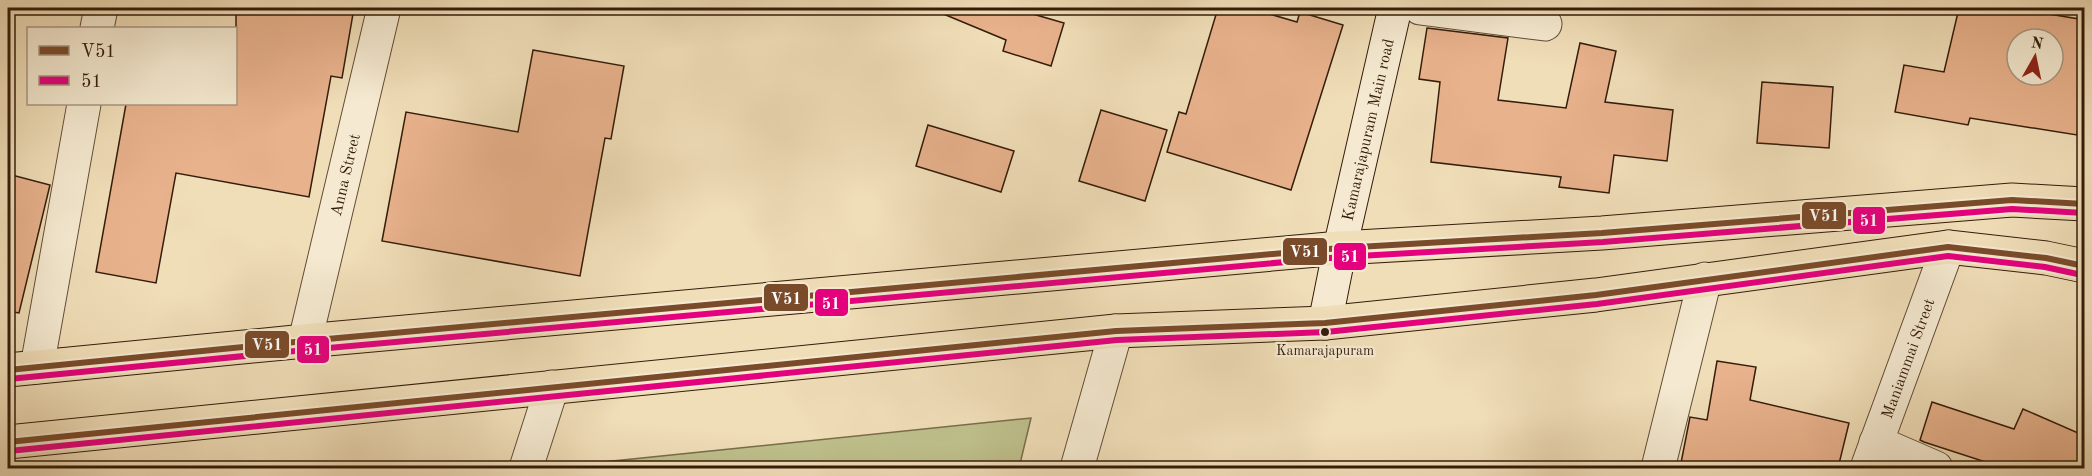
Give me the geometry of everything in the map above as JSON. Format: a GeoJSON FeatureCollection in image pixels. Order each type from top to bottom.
{"type":"FeatureCollection","features":[{"type":"Feature","properties":{"kind":"main road"},"geometry":{"type":"LineString","coordinates":[[22,369],[305,341],[1340,248],[1602,233],[2012,200],[2085,204]]}},
{"type":"Feature","properties":{"kind":"main road"},"geometry":{"type":"LineString","coordinates":[[8,442],[1116,331],[1325,323],[1596,295],[1948,247],[2046,258],[2085,266]]}},
{"type":"Feature","properties":{"kind":"street"},"geometry":{"type":"LineString","coordinates":[[98,27],[101,8]]}},
{"type":"Feature","properties":{"kind":"street","name":"Anna Street"},"geometry":{"type":"LineString","coordinates":[[305,341],[384,8]]}},
{"type":"Feature","properties":{"kind":"street","name":"Kamarajapuram Main road"},"geometry":{"type":"LineString","coordinates":[[1325,323],[1395,8]]}},
{"type":"Feature","properties":{"kind":"street"},"geometry":{"type":"LineString","coordinates":[[1420,8],[1545,24]]}},
{"type":"Feature","properties":{"kind":"street"},"geometry":{"type":"LineString","coordinates":[[22,369],[84,105]]}},
{"type":"Feature","properties":{"kind":"street","name":"Maniammai Street"},"geometry":{"type":"LineString","coordinates":[[1871,455],[1948,247]]}},
{"type":"Feature","properties":{"kind":"street"},"geometry":{"type":"LineString","coordinates":[[1658,468],[1705,279]]}},
{"type":"Feature","properties":{"kind":"street"},"geometry":{"type":"LineString","coordinates":[[1077,468],[1116,331]]}},
{"type":"Feature","properties":{"kind":"street"},"geometry":{"type":"LineString","coordinates":[[526,468],[552,387]]}},
{"type":"Feature","properties":{"kind":"street"},"geometry":{"type":"LineString","coordinates":[[1871,455],[1936,468]]}},
{"type":"Feature","properties":{"kind":"green space"},"geometry":{"type":"Polygon","coordinates":[[[1031,418],[1019,468],[574,468],[574,465],[1031,418]]]}},
{"type":"Feature","properties":{"kind":"building"},"geometry":{"type":"Polygon","coordinates":[[[236,8],[354,8],[342,78],[331,76],[309,197],[176,173],[156,283],[96,272],[126,105],[237,105],[236,8]]]}},
{"type":"Feature","properties":{"kind":"building"},"geometry":{"type":"Polygon","coordinates":[[[929,8],[1012,8],[1064,23],[1051,66],[1003,51],[1006,40],[929,8]]]}},
{"type":"Feature","properties":{"kind":"building"},"geometry":{"type":"Polygon","coordinates":[[[1218,8],[1249,8],[1297,22],[1300,12],[1343,25],[1291,190],[1167,152],[1179,112],[1186,114],[1218,8]]]}},
{"type":"Feature","properties":{"kind":"building"},"geometry":{"type":"Polygon","coordinates":[[[1959,8],[2013,8],[2085,20],[2085,88],[2077,135],[1970,118],[1968,125],[1895,112],[1904,65],[1944,72],[1959,8]]]}},
{"type":"Feature","properties":{"kind":"building"},"geometry":{"type":"Polygon","coordinates":[[[1427,28],[1508,38],[1498,100],[1566,108],[1580,43],[1616,51],[1605,102],[1673,110],[1667,161],[1614,155],[1609,193],[1559,187],[1561,177],[1431,162],[1440,82],[1419,79],[1427,28]]]}},
{"type":"Feature","properties":{"kind":"building"},"geometry":{"type":"Polygon","coordinates":[[[533,50],[624,66],[611,139],[605,138],[580,276],[382,241],[406,112],[518,132],[533,50]]]}},
{"type":"Feature","properties":{"kind":"building"},"geometry":{"type":"Polygon","coordinates":[[[1762,82],[1833,87],[1829,148],[1757,143],[1762,82]]]}},
{"type":"Feature","properties":{"kind":"building"},"geometry":{"type":"Polygon","coordinates":[[[1101,110],[1167,130],[1145,201],[1079,181],[1101,110]]]}},
{"type":"Feature","properties":{"kind":"building"},"geometry":{"type":"Polygon","coordinates":[[[928,125],[1014,151],[1001,192],[916,166],[928,125]]]}},
{"type":"Feature","properties":{"kind":"building"},"geometry":{"type":"Polygon","coordinates":[[[8,174],[50,185],[19,313],[8,311],[8,174]]]}},
{"type":"Feature","properties":{"kind":"building"},"geometry":{"type":"Polygon","coordinates":[[[1717,361],[1756,367],[1750,400],[1849,423],[1838,468],[1680,468],[1690,417],[1707,420],[1717,361]]]}},
{"type":"Feature","properties":{"kind":"building"},"geometry":{"type":"Polygon","coordinates":[[[1932,402],[2014,429],[2023,409],[2085,436],[2085,468],[2004,468],[1924,442],[1920,440],[1932,402]]]}},
{"type":"Feature","properties":{"kind":"transit line","name":"V51"},"geometry":{"type":"LineString","coordinates":[[8,370],[1340,248],[1602,233],[2012,200],[2084,204]]}},
{"type":"Feature","properties":{"kind":"transit line","name":"51"},"geometry":{"type":"LineString","coordinates":[[9,379],[1341,257],[1603,242],[2012,209],[2084,213]]}},
{"type":"Feature","properties":{"kind":"transit line","name":"V51"},"geometry":{"type":"LineString","coordinates":[[8,442],[1116,331],[1325,323],[1596,295],[1948,247],[2046,258],[2084,266]]}},
{"type":"Feature","properties":{"kind":"transit line","name":"51"},"geometry":{"type":"LineString","coordinates":[[9,451],[1117,340],[1326,332],[1597,304],[1948,256],[2045,267],[2082,275]]}},
{"type":"Feature","properties":{"kind":"place","name":"Kamarajapuram"},"geometry":{"type":"Point","coordinates":[1325,332]}}]}
